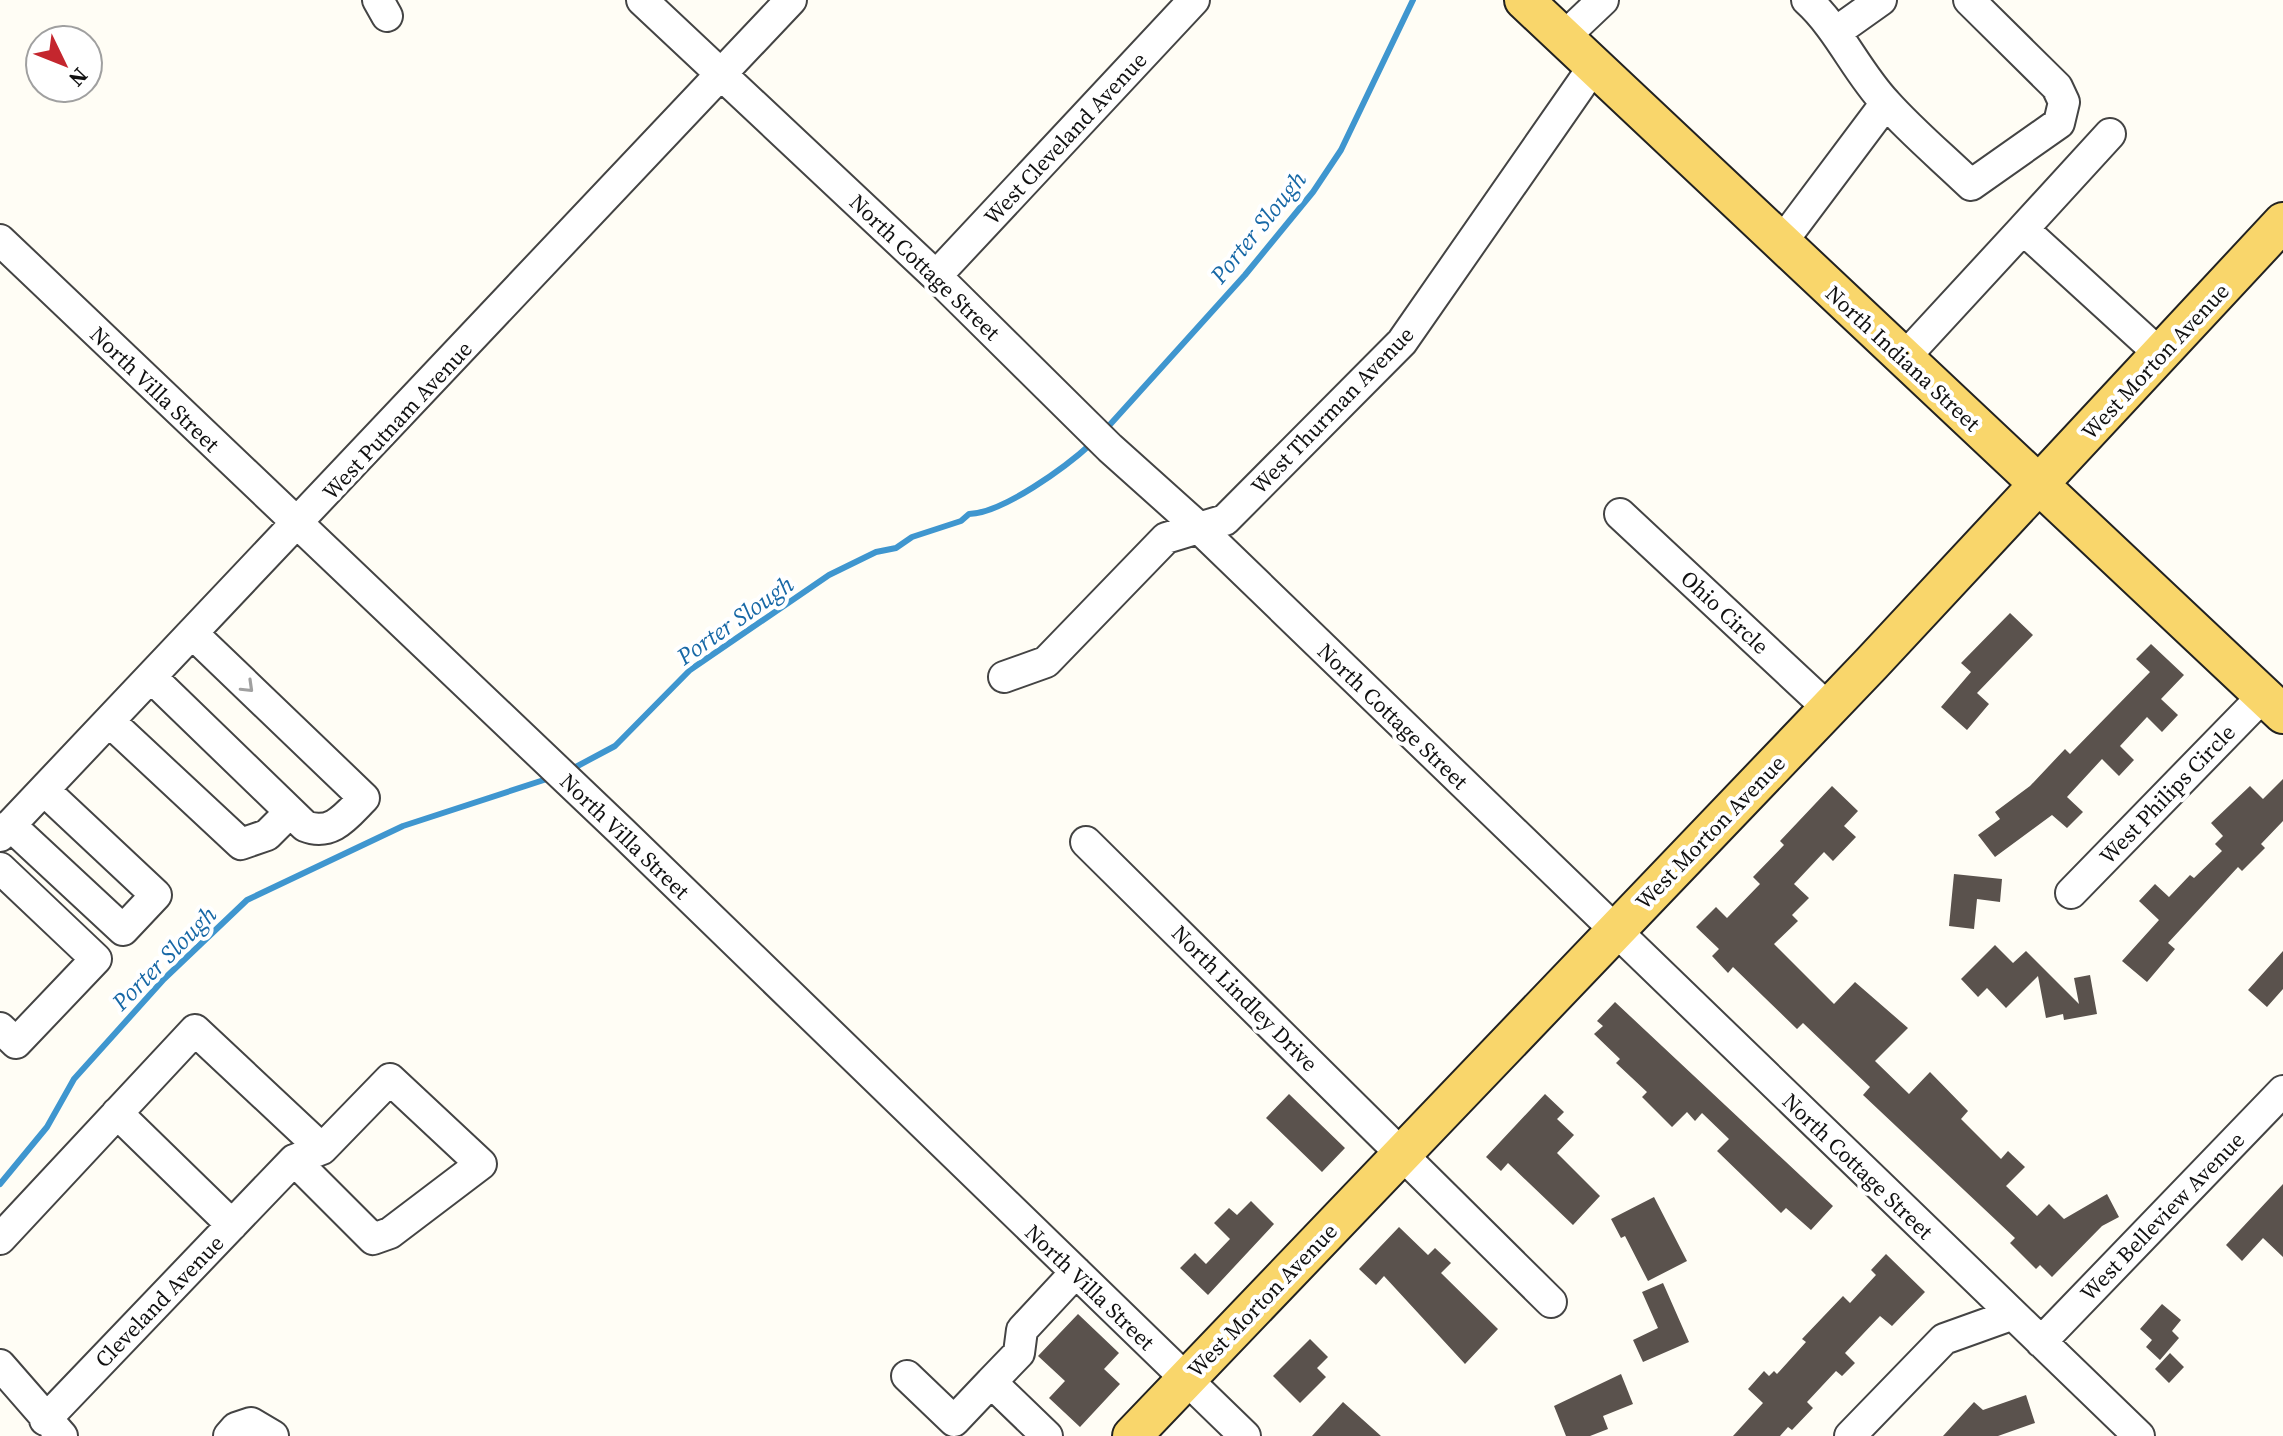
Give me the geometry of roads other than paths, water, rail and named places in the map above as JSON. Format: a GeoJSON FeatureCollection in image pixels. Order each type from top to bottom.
{"type":"FeatureCollection","features":[{"type":"Feature","properties":{"kind":"main road","name":"North Indiana Street"},"geometry":{"type":"LineString","coordinates":[[1524,0],[2273,705]]}},
{"type":"Feature","properties":{"kind":"main road","name":"West Morton Avenue"},"geometry":{"type":"LineString","coordinates":[[1132,1436],[1829,709],[2283,222]]}},
{"type":"Feature","properties":{"kind":"street","name":"North Cottage Street"},"geometry":{"type":"LineString","coordinates":[[642,0],[936,276],[1110,448],[1197,526],[2041,1342],[2125,1432]]}},
{"type":"Feature","properties":{"kind":"street","name":"West Putnam Avenue"},"geometry":{"type":"LineString","coordinates":[[5,831],[297,526],[791,0]]}},
{"type":"Feature","properties":{"kind":"street","name":"West Cleveland Avenue"},"geometry":{"type":"LineString","coordinates":[[936,276],[1194,0]]}},
{"type":"Feature","properties":{"kind":"street"},"geometry":{"type":"LineString","coordinates":[[1564,37],[1603,0]]}},
{"type":"Feature","properties":{"kind":"street"},"geometry":{"type":"LineString","coordinates":[[1807,0],[1836,32],[1847,53],[1886,103],[1971,185],[2059,123],[2064,102],[2057,87],[1969,0]]}},
{"type":"Feature","properties":{"kind":"street"},"geometry":{"type":"LineString","coordinates":[[1836,32],[1881,0]]}},
{"type":"Feature","properties":{"kind":"street","name":"West Thurman Avenue"},"geometry":{"type":"LineString","coordinates":[[1004,677],[1046,662],[1166,538],[1197,526],[1225,520],[1402,342],[1594,66]]}},
{"type":"Feature","properties":{"kind":"street"},"geometry":{"type":"LineString","coordinates":[[1781,243],[1886,103]]}},
{"type":"Feature","properties":{"kind":"street"},"geometry":{"type":"LineString","coordinates":[[1903,359],[2110,134]]}},
{"type":"Feature","properties":{"kind":"street"},"geometry":{"type":"LineString","coordinates":[[2023,229],[2161,355]]}},
{"type":"Feature","properties":{"kind":"street","name":"North Villa Street"},"geometry":{"type":"LineString","coordinates":[[0,240],[579,792],[1245,1436]]}},
{"type":"Feature","properties":{"kind":"street","name":"Ohio Circle"},"geometry":{"type":"LineString","coordinates":[[1620,514],[1829,709]]}},
{"type":"Feature","properties":{"kind":"street"},"geometry":{"type":"LineString","coordinates":[[151,677],[305,826],[329,828],[364,798],[192,633]]}},
{"type":"Feature","properties":{"kind":"street","name":"West Philips Circle"},"geometry":{"type":"LineString","coordinates":[[2071,893],[2273,705]]}},
{"type":"Feature","properties":{"kind":"street"},"geometry":{"type":"LineString","coordinates":[[109,721],[241,844],[267,835],[290,812]]}},
{"type":"Feature","properties":{"kind":"street"},"geometry":{"type":"LineString","coordinates":[[5,831],[123,930],[156,895],[44,790]]}},
{"type":"Feature","properties":{"kind":"street","name":"North Lindley Drive"},"geometry":{"type":"LineString","coordinates":[[1086,842],[1551,1302]]}},
{"type":"Feature","properties":{"kind":"street"},"geometry":{"type":"LineString","coordinates":[[0,868],[96,959],[16,1043],[0,1028]]}},
{"type":"Feature","properties":{"kind":"street"},"geometry":{"type":"LineString","coordinates":[[0,1239],[53,1186],[195,1030],[308,1155],[373,1239],[390,1233],[481,1164],[390,1079],[308,1155]]}},
{"type":"Feature","properties":{"kind":"street","name":"West Belleview Avenue"},"geometry":{"type":"LineString","coordinates":[[2041,1342],[2283,1091]]}},
{"type":"Feature","properties":{"kind":"street"},"geometry":{"type":"LineString","coordinates":[[117,1113],[232,1225]]}},
{"type":"Feature","properties":{"kind":"street","name":"Cleveland Avenue"},"geometry":{"type":"LineString","coordinates":[[53,1428],[232,1225],[273,1183],[308,1155]]}},
{"type":"Feature","properties":{"kind":"street"},"geometry":{"type":"LineString","coordinates":[[907,1376],[954,1421],[1019,1353],[1022,1330],[1076,1272]]}},
{"type":"Feature","properties":{"kind":"street"},"geometry":{"type":"LineString","coordinates":[[1850,1436],[1944,1339],[2011,1315]]}},
{"type":"Feature","properties":{"kind":"street"},"geometry":{"type":"LineString","coordinates":[[0,1365],[53,1428]]}},
{"type":"Feature","properties":{"kind":"street"},"geometry":{"type":"LineString","coordinates":[[991,1382],[1036,1432]]}},
{"type":"Feature","properties":{"kind":"street"},"geometry":{"type":"LineString","coordinates":[[229,1436],[236,1428],[251,1423],[273,1436]]}},
{"type":"Feature","properties":{"kind":"waterway","name":"Porter Slough"},"geometry":{"type":"LineString","coordinates":[[1106,429],[1245,275],[1313,192],[1341,150],[1413,0]]}},
{"type":"Feature","properties":{"kind":"waterway","name":"Porter Slough"},"geometry":{"type":"LineString","coordinates":[[570,770],[615,746],[690,670],[829,575],[876,552],[896,548],[912,537],[961,521],[969,514],[999,506],[1051,476],[1092,443]]}},
{"type":"Feature","properties":{"kind":"waterway","name":"Porter Slough"},"geometry":{"type":"LineString","coordinates":[[0,1184],[47,1127],[74,1079],[164,979],[247,900],[403,826],[553,777]]}}]}
